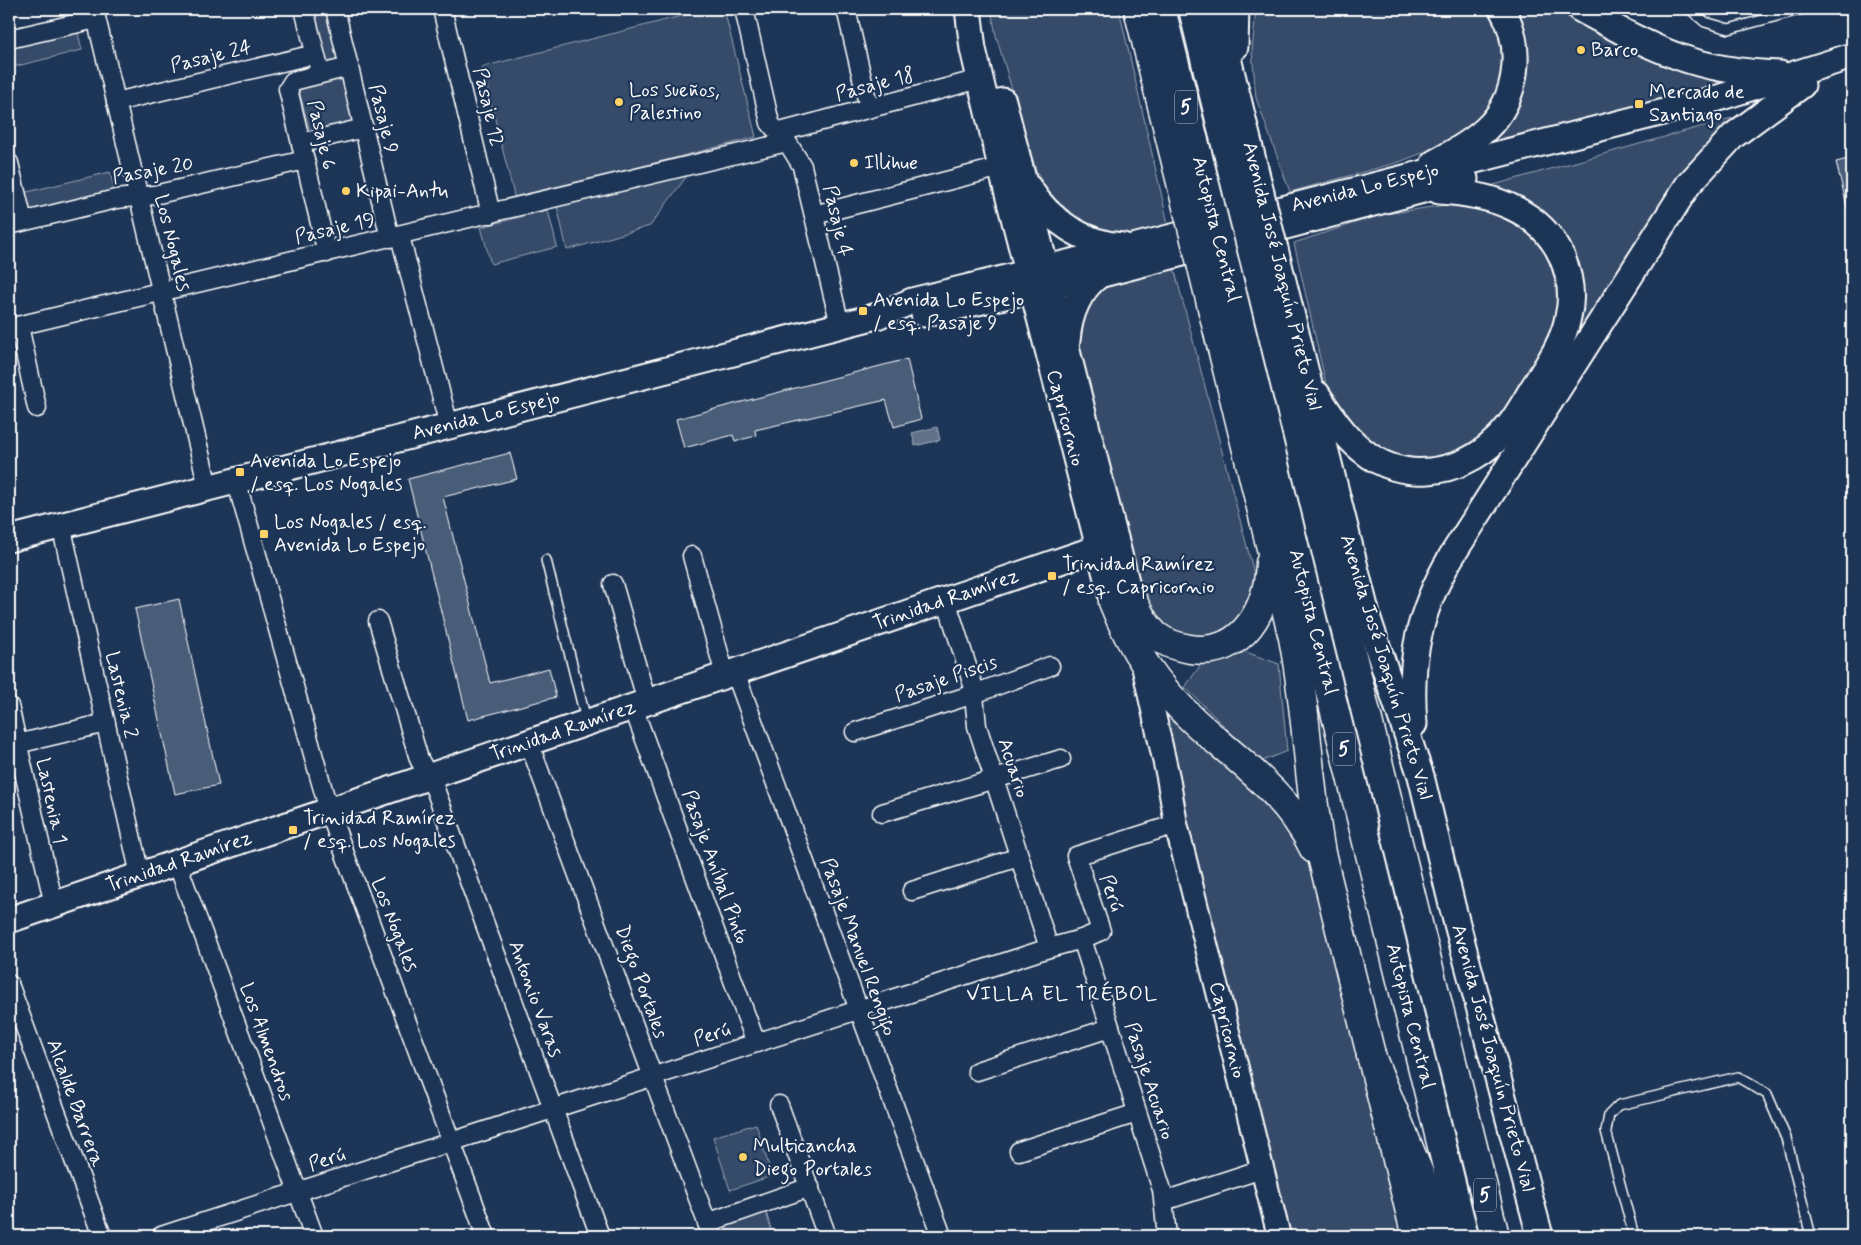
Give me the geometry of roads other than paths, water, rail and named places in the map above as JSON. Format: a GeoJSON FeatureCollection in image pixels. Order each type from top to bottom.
{"type":"FeatureCollection","features":[{"type":"Feature","properties":{"kind":"main road"},"geometry":{"type":"LineString","coordinates":[[960,9],[973,49]]}},
{"type":"Feature","properties":{"kind":"main road","name":"Capricornio"},"geometry":{"type":"LineString","coordinates":[[968,9],[973,49],[980,79],[1012,171]]}},
{"type":"Feature","properties":{"kind":"main road","name":"Capricornio"},"geometry":{"type":"LineString","coordinates":[[985,9],[1012,171],[1121,597]]}},
{"type":"Feature","properties":{"kind":"main road"},"geometry":{"type":"LineString","coordinates":[[1138,9],[1199,208]]}},
{"type":"Feature","properties":{"kind":"main road","name":"Autopista Central"},"geometry":{"type":"LineString","coordinates":[[1161,9],[1199,208],[1464,1236]]}},
{"type":"Feature","properties":{"kind":"main road","name":"Autopista Central"},"geometry":{"type":"LineString","coordinates":[[1193,9],[1250,196],[1264,252],[1495,1236]]}},
{"type":"Feature","properties":{"kind":"main road","name":"Avenida José Joaquín Prieto Vial"},"geometry":{"type":"LineString","coordinates":[[1216,9],[1237,94],[1250,196]]}},
{"type":"Feature","properties":{"kind":"main road"},"geometry":{"type":"LineString","coordinates":[[1236,9],[1237,94]]}},
{"type":"Feature","properties":{"kind":"main road"},"geometry":{"type":"LineString","coordinates":[[1413,184],[1449,154],[1477,137],[1500,112],[1511,86],[1516,57],[1512,29],[1502,9]]}},
{"type":"Feature","properties":{"kind":"main road"},"geometry":{"type":"LineString","coordinates":[[1580,9],[1646,44],[1676,56],[1733,70],[1799,80]]}},
{"type":"Feature","properties":{"kind":"main road","name":"Avenida Lo Espejo"},"geometry":{"type":"LineString","coordinates":[[1799,80],[1852,56]]}},
{"type":"Feature","properties":{"kind":"main road","name":"Avenida Lo Espejo"},"geometry":{"type":"LineString","coordinates":[[1039,279],[1099,276],[1413,184],[1799,80],[1852,71]]}},
{"type":"Feature","properties":{"kind":"main road"},"geometry":{"type":"LineString","coordinates":[[1421,776],[1411,691],[1412,665],[1422,621],[1443,571],[1688,185],[1733,136],[1799,80]]}},
{"type":"Feature","properties":{"kind":"main road"},"geometry":{"type":"LineString","coordinates":[[1012,171],[1043,206],[1072,230],[1101,243],[1133,247]]}},
{"type":"Feature","properties":{"kind":"main road"},"geometry":{"type":"LineString","coordinates":[[1306,373],[1331,415],[1354,444],[1364,452],[1395,468],[1426,472],[1461,463],[1496,440],[1513,420],[1553,356],[1565,328],[1570,292],[1565,265],[1551,238],[1535,221],[1507,204],[1413,184]]}},
{"type":"Feature","properties":{"kind":"main road","name":"Avenida Lo Espejo"},"geometry":{"type":"LineString","coordinates":[[9,539],[840,325],[877,316],[895,318],[915,316],[1039,279],[1133,247],[1413,184]]}},
{"type":"Feature","properties":{"kind":"main road","name":"Avenida José Joaquín Prieto Vial"},"geometry":{"type":"LineString","coordinates":[[1264,252],[1306,373],[1368,619],[1421,776],[1452,906],[1540,1236]]}},
{"type":"Feature","properties":{"kind":"main road"},"geometry":{"type":"LineString","coordinates":[[1213,264],[1269,542],[1297,659],[1311,795],[1327,880],[1416,1236]]}},
{"type":"Feature","properties":{"kind":"main road"},"geometry":{"type":"LineString","coordinates":[[1066,351],[1070,319],[1074,308],[1086,288],[1099,276]]}},
{"type":"Feature","properties":{"kind":"main road","name":"Capricornio"},"geometry":{"type":"LineString","coordinates":[[1039,279],[1066,351],[1107,543]]}},
{"type":"Feature","properties":{"kind":"main road"},"geometry":{"type":"LineString","coordinates":[[1121,597],[1164,641],[1194,650],[1218,647],[1239,636],[1260,610],[1269,572],[1269,542]]}},
{"type":"Feature","properties":{"kind":"main road","name":"Trinidad Ramírez"},"geometry":{"type":"LineString","coordinates":[[9,920],[946,600],[1107,543]]}},
{"type":"Feature","properties":{"kind":"main road"},"geometry":{"type":"LineString","coordinates":[[1121,597],[1125,632],[1142,661],[1184,711],[1262,778],[1286,804],[1309,839],[1327,880]]}},
{"type":"Feature","properties":{"kind":"main road"},"geometry":{"type":"LineString","coordinates":[[1371,1056],[1445,1236]]}},
{"type":"Feature","properties":{"kind":"main road"},"geometry":{"type":"LineString","coordinates":[[1475,1154],[1509,1236]]}},
{"type":"Feature","properties":{"kind":"street"},"geometry":{"type":"LineString","coordinates":[[304,9],[320,74],[349,67]]}},
{"type":"Feature","properties":{"kind":"street","name":"Pasaje 9"},"geometry":{"type":"LineString","coordinates":[[335,9],[364,128],[449,426]]}},
{"type":"Feature","properties":{"kind":"street","name":"Pasaje 12"},"geometry":{"type":"LineString","coordinates":[[442,9],[492,214]]}},
{"type":"Feature","properties":{"kind":"street","name":"Pasaje 4"},"geometry":{"type":"LineString","coordinates":[[744,9],[770,123],[783,137],[802,166],[840,325]]}},
{"type":"Feature","properties":{"kind":"street"},"geometry":{"type":"LineString","coordinates":[[846,9],[869,108]]}},
{"type":"Feature","properties":{"kind":"street"},"geometry":{"type":"LineString","coordinates":[[9,39],[95,11]]}},
{"type":"Feature","properties":{"kind":"street","name":"Los Nogales"},"geometry":{"type":"LineString","coordinates":[[95,11],[208,487]]}},
{"type":"Feature","properties":{"kind":"street","name":"Pasaje 24"},"geometry":{"type":"LineString","coordinates":[[116,102],[315,54]]}},
{"type":"Feature","properties":{"kind":"street","name":"Pasaje 6"},"geometry":{"type":"LineString","coordinates":[[320,74],[293,81],[290,85],[289,93],[327,253]]}},
{"type":"Feature","properties":{"kind":"street","name":"Pasaje 18"},"geometry":{"type":"LineString","coordinates":[[783,137],[869,108],[980,79]]}},
{"type":"Feature","properties":{"kind":"street","name":"Pasaje 20"},"geometry":{"type":"LineString","coordinates":[[16,223],[139,196],[154,196],[303,151],[364,128]]}},
{"type":"Feature","properties":{"kind":"street","name":"Pasaje 19"},"geometry":{"type":"LineString","coordinates":[[14,327],[492,214],[783,137]]}},
{"type":"Feature","properties":{"kind":"street"},"geometry":{"type":"LineString","coordinates":[[9,163],[16,223]]}},
{"type":"Feature","properties":{"kind":"street"},"geometry":{"type":"LineString","coordinates":[[814,215],[1012,171]]}},
{"type":"Feature","properties":{"kind":"street"},"geometry":{"type":"LineString","coordinates":[[14,327],[37,408]]}},
{"type":"Feature","properties":{"kind":"street","name":"Los Nogales"},"geometry":{"type":"LineString","coordinates":[[236,480],[329,811],[486,1236]]}},
{"type":"Feature","properties":{"kind":"street","name":"Lastenia 2"},"geometry":{"type":"LineString","coordinates":[[61,525],[140,875]]}},
{"type":"Feature","properties":{"kind":"street","name":"Pasaje Manuel Rengifo"},"geometry":{"type":"LineString","coordinates":[[692,556],[730,674],[859,1009],[942,1236]]}},
{"type":"Feature","properties":{"kind":"street","name":"Pasaje Aníbal Pinto"},"geometry":{"type":"LineString","coordinates":[[613,584],[640,705],[756,1043]]}},
{"type":"Feature","properties":{"kind":"street","name":"Capricornio"},"geometry":{"type":"LineString","coordinates":[[1121,597],[1145,736],[1176,824]]}},
{"type":"Feature","properties":{"kind":"street","name":"Acuario"},"geometry":{"type":"LineString","coordinates":[[946,600],[970,676],[977,726],[1049,948]]}},
{"type":"Feature","properties":{"kind":"street","name":"Antonio Varas"},"geometry":{"type":"LineString","coordinates":[[378,621],[419,759],[442,808],[600,1236]]}},
{"type":"Feature","properties":{"kind":"street","name":"Capricornio"},"geometry":{"type":"LineString","coordinates":[[1142,661],[1168,777],[1176,824],[1279,1236]]}},
{"type":"Feature","properties":{"kind":"street","name":"Pasaje Piscis"},"geometry":{"type":"LineString","coordinates":[[854,732],[974,694],[1050,666]]}},
{"type":"Feature","properties":{"kind":"street","name":"Lastenia 1"},"geometry":{"type":"LineString","coordinates":[[9,706],[54,905]]}},
{"type":"Feature","properties":{"kind":"street"},"geometry":{"type":"LineString","coordinates":[[17,744],[106,723]]}},
{"type":"Feature","properties":{"kind":"street","name":"Diego Portales"},"geometry":{"type":"LineString","coordinates":[[529,742],[710,1230]]}},
{"type":"Feature","properties":{"kind":"street"},"geometry":{"type":"LineString","coordinates":[[882,812],[1061,759]]}},
{"type":"Feature","properties":{"kind":"street","name":"Perú"},"geometry":{"type":"LineString","coordinates":[[161,1236],[859,1009],[1082,939],[1101,931],[1076,856],[1176,824]]}},
{"type":"Feature","properties":{"kind":"street"},"geometry":{"type":"LineString","coordinates":[[912,891],[1019,857]]}},
{"type":"Feature","properties":{"kind":"street","name":"Los Almendros"},"geometry":{"type":"LineString","coordinates":[[177,863],[314,1236]]}},
{"type":"Feature","properties":{"kind":"street","name":"Pasaje Acuario"},"geometry":{"type":"LineString","coordinates":[[1082,939],[1164,1201],[1163,1220],[1166,1236]]}},
{"type":"Feature","properties":{"kind":"street","name":"Alcalde Barrera"},"geometry":{"type":"LineString","coordinates":[[9,984],[102,1236]]}},
{"type":"Feature","properties":{"kind":"street"},"geometry":{"type":"LineString","coordinates":[[977,1071],[1110,1028]]}},
{"type":"Feature","properties":{"kind":"street"},"geometry":{"type":"LineString","coordinates":[[780,1105],[827,1236]]}},
{"type":"Feature","properties":{"kind":"street"},"geometry":{"type":"LineString","coordinates":[[1019,1151],[1137,1113]]}},
{"type":"Feature","properties":{"kind":"street"},"geometry":{"type":"LineString","coordinates":[[1164,1201],[1262,1169]]}},
{"type":"Feature","properties":{"kind":"street"},"geometry":{"type":"LineString","coordinates":[[710,1230],[810,1187]]}},
{"type":"Feature","properties":{"kind":"lane"},"geometry":{"type":"LineString","coordinates":[[1690,9],[1705,22],[1729,29],[1803,9]]}},
{"type":"Feature","properties":{"kind":"lane"},"geometry":{"type":"LineString","coordinates":[[546,560],[587,723]]}},
{"type":"Feature","properties":{"kind":"lane"},"geometry":{"type":"LineString","coordinates":[[1634,1236],[1606,1131],[1609,1115],[1619,1105],[1738,1077],[1767,1094],[1786,1138],[1811,1236]]}},
{"type":"Feature","properties":{"kind":"place","name":"Barco"},"geometry":{"type":"Point","coordinates":[1581,50]}},
{"type":"Feature","properties":{"kind":"place","name":"Los sueños, Palestino"},"geometry":{"type":"Point","coordinates":[619,102]}},
{"type":"Feature","properties":{"kind":"place","name":"Mercado de Santiago"},"geometry":{"type":"Point","coordinates":[1639,104]}},
{"type":"Feature","properties":{"kind":"place","name":"Illihue"},"geometry":{"type":"Point","coordinates":[854,163]}},
{"type":"Feature","properties":{"kind":"place","name":"Kipai-Antu"},"geometry":{"type":"Point","coordinates":[346,191]}},
{"type":"Feature","properties":{"kind":"place","name":"Avenida Lo Espejo / esq. Pasaje 9"},"geometry":{"type":"Point","coordinates":[863,311]}},
{"type":"Feature","properties":{"kind":"place","name":"Avenida Lo Espejo / esq. Los Nogales"},"geometry":{"type":"Point","coordinates":[240,472]}},
{"type":"Feature","properties":{"kind":"place","name":"Los Nogales / esq. Avenida Lo Espejo"},"geometry":{"type":"Point","coordinates":[264,534]}},
{"type":"Feature","properties":{"kind":"place","name":"Trinidad Ramírez / esq. Capricornio"},"geometry":{"type":"Point","coordinates":[1052,576]}},
{"type":"Feature","properties":{"kind":"place","name":"Trinidad Ramírez / esq. Los Nogales"},"geometry":{"type":"Point","coordinates":[293,830]}},
{"type":"Feature","properties":{"kind":"place","name":"Multicancha Diego Portales"},"geometry":{"type":"Point","coordinates":[743,1157]}},
{"type":"Feature","properties":{"kind":"district","name":"VILLA EL TRÉBOL"},"geometry":{"type":"Point","coordinates":[1062,994]}}]}
